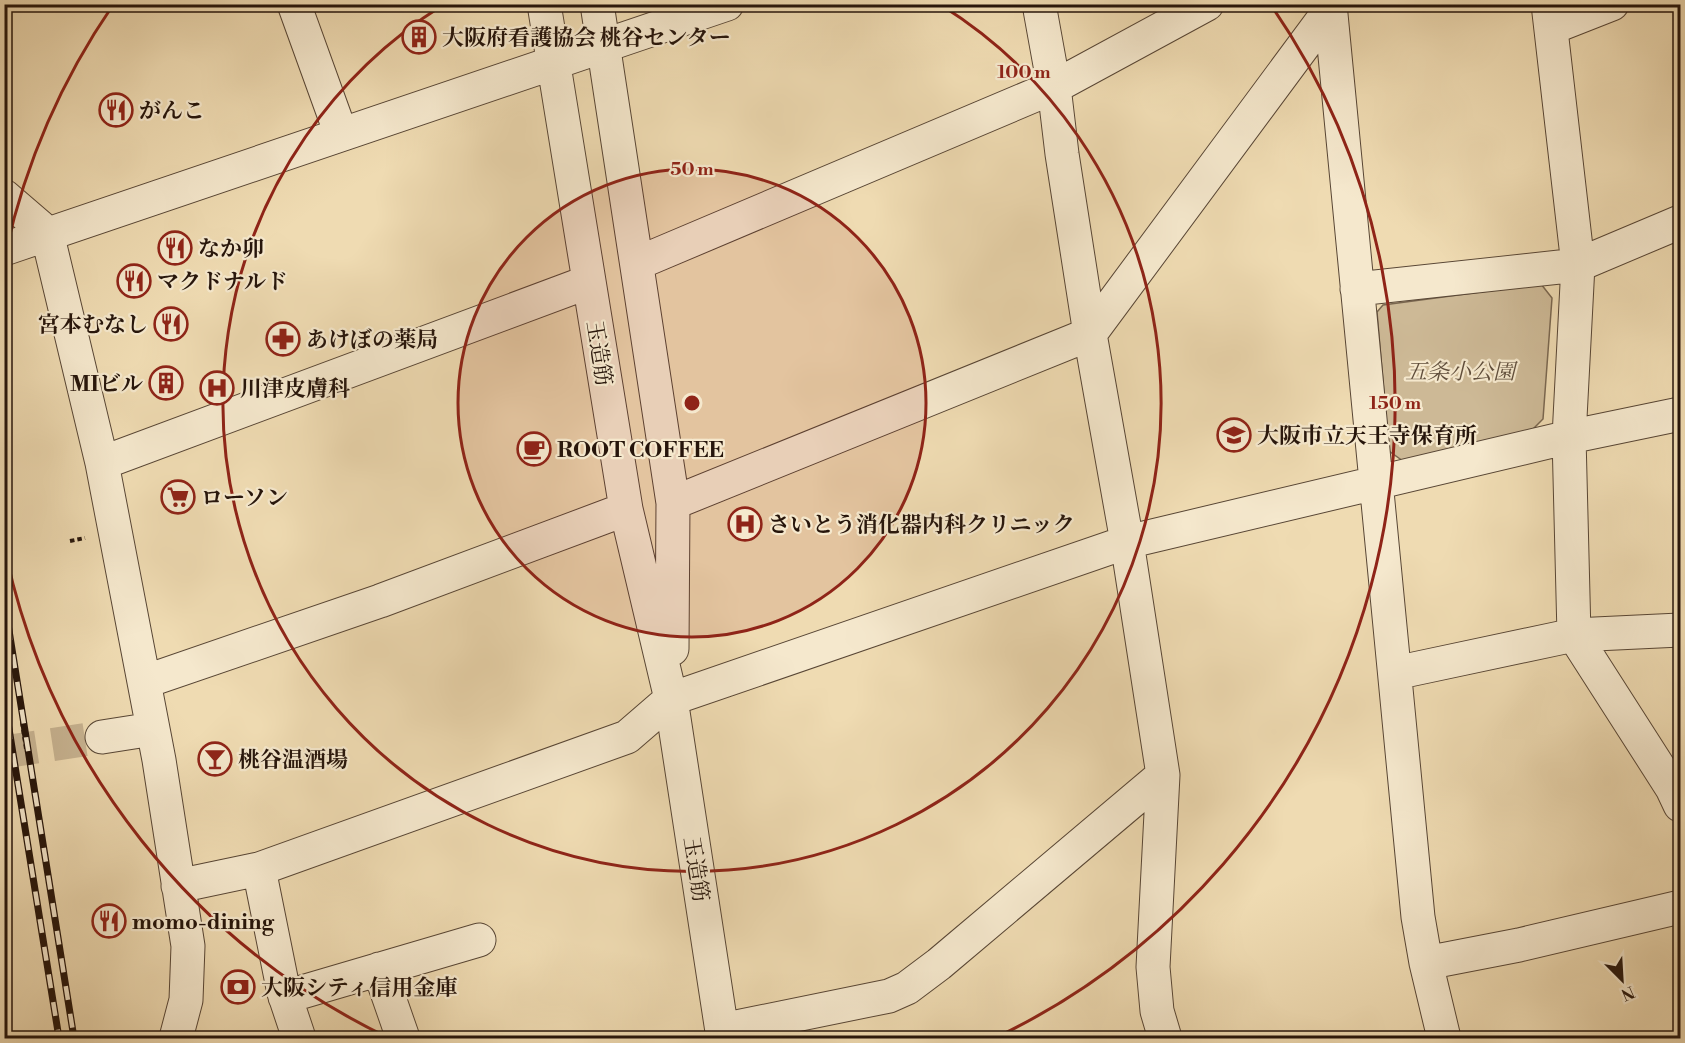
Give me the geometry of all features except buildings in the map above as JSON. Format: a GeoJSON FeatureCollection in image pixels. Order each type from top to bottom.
{"type":"FeatureCollection","features":[{"type":"Feature","properties":{"kind":"street"},"geometry":{"type":"LineString","coordinates":[[294,4],[341,134]]}},
{"type":"Feature","properties":{"kind":"street","name":"玉造筋"},"geometry":{"type":"LineString","coordinates":[[544,4],[626,509],[672,699],[723,1034]]}},
{"type":"Feature","properties":{"kind":"street","name":"玉造筋"},"geometry":{"type":"LineString","coordinates":[[597,4],[673,503],[672,699]]}},
{"type":"Feature","properties":{"kind":"street"},"geometry":{"type":"LineString","coordinates":[[4,249],[727,4]]}},
{"type":"Feature","properties":{"kind":"street"},"geometry":{"type":"LineString","coordinates":[[1039,4],[1054,87],[1090,334],[1127,542],[1163,775],[1154,967],[1161,1025]]}},
{"type":"Feature","properties":{"kind":"street"},"geometry":{"type":"LineString","coordinates":[[638,263],[1054,87],[1207,4]]}},
{"type":"Feature","properties":{"kind":"street"},"geometry":{"type":"LineString","coordinates":[[1612,4],[1549,16],[1578,265],[1569,437],[1574,635],[1678,792]]}},
{"type":"Feature","properties":{"kind":"street"},"geometry":{"type":"LineString","coordinates":[[1330,7],[1418,917],[1426,963],[1444,1038]]}},
{"type":"Feature","properties":{"kind":"street"},"geometry":{"type":"LineString","coordinates":[[673,503],[1090,334],[1330,7]]}},
{"type":"Feature","properties":{"kind":"street"},"geometry":{"type":"LineString","coordinates":[[4,196],[48,233],[102,463],[153,729],[188,946],[186,1000],[176,1038]]}},
{"type":"Feature","properties":{"kind":"street"},"geometry":{"type":"LineString","coordinates":[[1357,289],[1578,265],[1680,222]]}},
{"type":"Feature","properties":{"kind":"street"},"geometry":{"type":"LineString","coordinates":[[102,463],[588,282]]}},
{"type":"Feature","properties":{"kind":"street"},"geometry":{"type":"LineString","coordinates":[[178,886],[259,869],[627,737],[672,699],[1127,542],[1569,437],[1680,414]]}},
{"type":"Feature","properties":{"kind":"street"},"geometry":{"type":"LineString","coordinates":[[144,682],[380,601],[626,509]]}},
{"type":"Feature","properties":{"kind":"street"},"geometry":{"type":"LineString","coordinates":[[1395,673],[1574,635],[1680,630]]}},
{"type":"Feature","properties":{"kind":"street"},"geometry":{"type":"LineString","coordinates":[[102,737],[153,729]]}},
{"type":"Feature","properties":{"kind":"street"},"geometry":{"type":"LineString","coordinates":[[723,1034],[889,996],[907,988],[939,964],[1163,775]]}},
{"type":"Feature","properties":{"kind":"street"},"geometry":{"type":"LineString","coordinates":[[259,869],[285,997],[298,1038]]}},
{"type":"Feature","properties":{"kind":"street"},"geometry":{"type":"LineString","coordinates":[[1426,963],[1519,945],[1680,907]]}},
{"type":"Feature","properties":{"kind":"street"},"geometry":{"type":"LineString","coordinates":[[285,997],[479,940]]}},
{"type":"Feature","properties":{"kind":"street"},"geometry":{"type":"LineString","coordinates":[[379,969],[403,1038]]}},
{"type":"Feature","properties":{"kind":"path"},"geometry":{"type":"LineString","coordinates":[[22,722],[26,748]]}},
{"type":"Feature","properties":{"kind":"green space","name":"五条小公園"},"geometry":{"type":"Polygon","coordinates":[[[1541,284],[1552,298],[1543,419],[1530,432],[1403,461],[1389,451],[1377,312],[1383,305],[1541,284]]]}},
{"type":"Feature","properties":{"kind":"tunnel"},"geometry":{"type":"LineString","coordinates":[[4,752],[102,737]]}},
{"type":"Feature","properties":{"kind":"railway"},"geometry":{"type":"LineString","coordinates":[[4,599],[74,1038]]}},
{"type":"Feature","properties":{"kind":"railway"},"geometry":{"type":"LineString","coordinates":[[4,698],[59,1038]]}},
{"type":"Feature","properties":{"kind":"place","name":"大阪府看護協会 桃谷センター"},"geometry":{"type":"Point","coordinates":[419,37]}},
{"type":"Feature","properties":{"kind":"place","name":"がんこ"},"geometry":{"type":"Point","coordinates":[116,110]}},
{"type":"Feature","properties":{"kind":"place","name":"なか卯"},"geometry":{"type":"Point","coordinates":[175,248]}},
{"type":"Feature","properties":{"kind":"place","name":"マクドナルド"},"geometry":{"type":"Point","coordinates":[134,281]}},
{"type":"Feature","properties":{"kind":"place","name":"宮本むなし"},"geometry":{"type":"Point","coordinates":[171,324]}},
{"type":"Feature","properties":{"kind":"place","name":"あけぼの薬局"},"geometry":{"type":"Point","coordinates":[283,339]}},
{"type":"Feature","properties":{"kind":"place","name":"MIビル"},"geometry":{"type":"Point","coordinates":[166,383]}},
{"type":"Feature","properties":{"kind":"place","name":"川津皮膚科"},"geometry":{"type":"Point","coordinates":[217,388]}},
{"type":"Feature","properties":{"kind":"place","name":"大阪市立天王寺保育所"},"geometry":{"type":"Point","coordinates":[1234,435]}},
{"type":"Feature","properties":{"kind":"place","name":"ROOT COFFEE"},"geometry":{"type":"Point","coordinates":[534,449]}},
{"type":"Feature","properties":{"kind":"place","name":"ローソン"},"geometry":{"type":"Point","coordinates":[178,497]}},
{"type":"Feature","properties":{"kind":"place","name":"さいとう消化器内科クリニック"},"geometry":{"type":"Point","coordinates":[745,524]}},
{"type":"Feature","properties":{"kind":"place","name":"桃谷温酒場"},"geometry":{"type":"Point","coordinates":[215,759]}},
{"type":"Feature","properties":{"kind":"place","name":"momo-dining"},"geometry":{"type":"Point","coordinates":[109,921]}},
{"type":"Feature","properties":{"kind":"place","name":"大阪シティ信用金庫"},"geometry":{"type":"Point","coordinates":[238,987]}}]}
